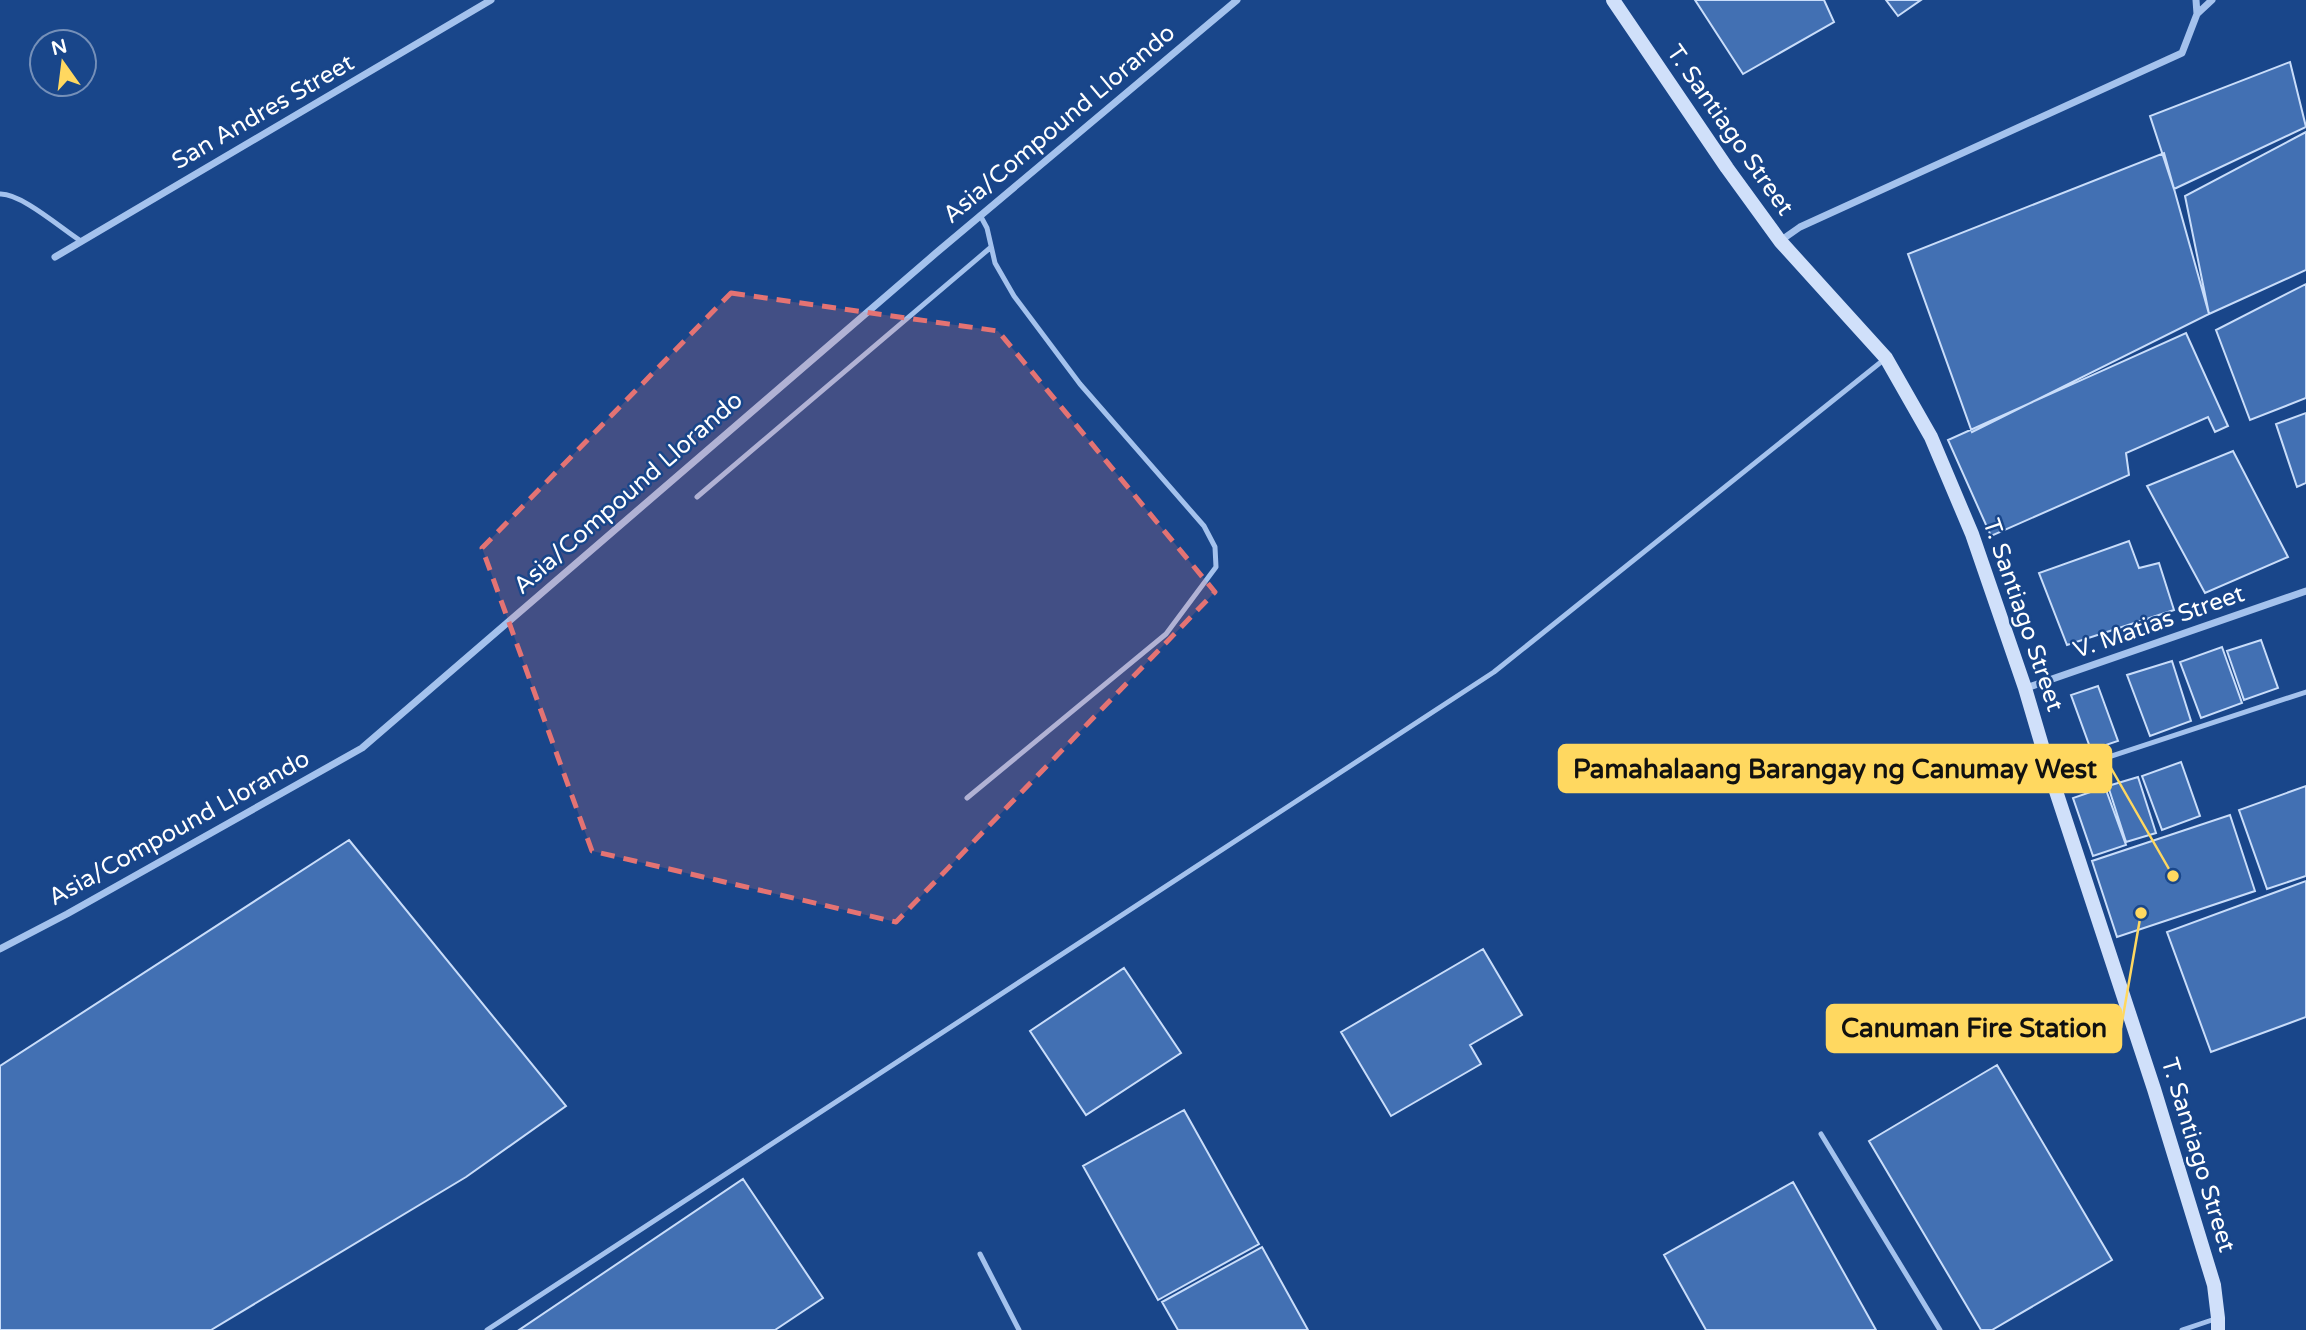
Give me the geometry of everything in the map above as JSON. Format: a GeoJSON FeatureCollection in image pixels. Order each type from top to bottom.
{"type":"FeatureCollection","features":[{"type":"Feature","properties":{"kind":"main road","name":"T. Santiago Street"},"geometry":{"type":"LineString","coordinates":[[1613,0],[1780,241],[1886,358],[1931,437],[1977,547],[2025,688],[2051,776],[2154,1088],[2214,1285],[2218,1324]]}},
{"type":"Feature","properties":{"kind":"street","name":"San Andres Street"},"geometry":{"type":"LineString","coordinates":[[55,257],[491,0]]}},
{"type":"Feature","properties":{"kind":"street","name":"Asia/Compound Llorando"},"geometry":{"type":"LineString","coordinates":[[0,949],[362,748],[980,215],[1237,0]]}},
{"type":"Feature","properties":{"kind":"street"},"geometry":{"type":"LineString","coordinates":[[1780,241],[1800,227],[2182,53],[2197,14],[2196,0]]}},
{"type":"Feature","properties":{"kind":"street"},"geometry":{"type":"LineString","coordinates":[[2197,14],[2212,0]]}},
{"type":"Feature","properties":{"kind":"street","name":"V. Matias Street"},"geometry":{"type":"LineString","coordinates":[[2025,688],[2306,591]]}},
{"type":"Feature","properties":{"kind":"lane"},"geometry":{"type":"LineString","coordinates":[[0,194],[22,201],[81,241]]}},
{"type":"Feature","properties":{"kind":"lane"},"geometry":{"type":"LineString","coordinates":[[967,798],[1166,634],[1216,567],[1215,547],[1204,526],[1080,384],[1014,296],[995,263],[987,228],[980,215]]}},
{"type":"Feature","properties":{"kind":"lane"},"geometry":{"type":"LineString","coordinates":[[697,497],[990,248]]}},
{"type":"Feature","properties":{"kind":"lane"},"geometry":{"type":"LineString","coordinates":[[487,1330],[1494,671],[1886,358]]}},
{"type":"Feature","properties":{"kind":"lane"},"geometry":{"type":"LineString","coordinates":[[2051,776],[2306,692]]}},
{"type":"Feature","properties":{"kind":"lane"},"geometry":{"type":"LineString","coordinates":[[1821,1134],[1940,1330]]}},
{"type":"Feature","properties":{"kind":"lane"},"geometry":{"type":"LineString","coordinates":[[980,1254],[1019,1330]]}},
{"type":"Feature","properties":{"kind":"lane"},"geometry":{"type":"LineString","coordinates":[[2182,1330],[2218,1324]]}},
{"type":"Feature","properties":{"kind":"highlighted area"},"geometry":{"type":"Polygon","coordinates":[[[731,293],[998,331],[1215,592],[896,922],[592,851],[482,548],[731,293]]]}},
{"type":"Feature","properties":{"kind":"building"},"geometry":{"type":"Polygon","coordinates":[[[1695,0],[1824,0],[1834,22],[1743,74],[1695,0]]]}},
{"type":"Feature","properties":{"kind":"building"},"geometry":{"type":"Polygon","coordinates":[[[1886,0],[1921,0],[1898,16],[1886,0]]]}},
{"type":"Feature","properties":{"kind":"building"},"geometry":{"type":"Polygon","coordinates":[[[2290,62],[2306,127],[2174,189],[2150,116],[2290,62]]]}},
{"type":"Feature","properties":{"kind":"building"},"geometry":{"type":"Polygon","coordinates":[[[2306,132],[2306,270],[2209,314],[2185,196],[2306,132]]]}},
{"type":"Feature","properties":{"kind":"building"},"geometry":{"type":"Polygon","coordinates":[[[2164,153],[2209,314],[1972,432],[1908,254],[2164,153]]]}},
{"type":"Feature","properties":{"kind":"building"},"geometry":{"type":"Polygon","coordinates":[[[2306,284],[2306,398],[2250,420],[2216,330],[2306,284]]]}},
{"type":"Feature","properties":{"kind":"building"},"geometry":{"type":"Polygon","coordinates":[[[2186,333],[2228,426],[2215,432],[2208,417],[2126,453],[2129,475],[1991,536],[1948,440],[2186,333]]]}},
{"type":"Feature","properties":{"kind":"building"},"geometry":{"type":"Polygon","coordinates":[[[2306,413],[2306,483],[2297,487],[2276,424],[2306,413]]]}},
{"type":"Feature","properties":{"kind":"building"},"geometry":{"type":"Polygon","coordinates":[[[2233,451],[2288,557],[2205,593],[2147,486],[2233,451]]]}},
{"type":"Feature","properties":{"kind":"building"},"geometry":{"type":"Polygon","coordinates":[[[2129,541],[2139,568],[2159,563],[2174,610],[2067,645],[2039,573],[2129,541]]]}},
{"type":"Feature","properties":{"kind":"building"},"geometry":{"type":"Polygon","coordinates":[[[2261,640],[2278,688],[2244,700],[2227,651],[2261,640]]]}},
{"type":"Feature","properties":{"kind":"building"},"geometry":{"type":"Polygon","coordinates":[[[2222,647],[2242,703],[2201,718],[2180,662],[2222,647]]]}},
{"type":"Feature","properties":{"kind":"building"},"geometry":{"type":"Polygon","coordinates":[[[2172,661],[2191,721],[2150,736],[2127,675],[2172,661]]]}},
{"type":"Feature","properties":{"kind":"building"},"geometry":{"type":"Polygon","coordinates":[[[2098,686],[2118,741],[2091,750],[2071,695],[2098,686]]]}},
{"type":"Feature","properties":{"kind":"building"},"geometry":{"type":"Polygon","coordinates":[[[2181,762],[2200,816],[2162,830],[2142,776],[2181,762]]]}},
{"type":"Feature","properties":{"kind":"building"},"geometry":{"type":"Polygon","coordinates":[[[2138,777],[2156,833],[2126,842],[2108,786],[2138,777]]]}},
{"type":"Feature","properties":{"kind":"building"},"geometry":{"type":"Polygon","coordinates":[[[2306,786],[2306,876],[2267,889],[2239,810],[2306,786]]]}},
{"type":"Feature","properties":{"kind":"building"},"geometry":{"type":"Polygon","coordinates":[[[2105,787],[2126,845],[2093,856],[2073,798],[2105,787]]]}},
{"type":"Feature","properties":{"kind":"building"},"geometry":{"type":"Polygon","coordinates":[[[2230,815],[2255,891],[2117,937],[2092,861],[2230,815]]]}},
{"type":"Feature","properties":{"kind":"building"},"geometry":{"type":"Polygon","coordinates":[[[349,840],[566,1106],[466,1177],[211,1330],[0,1330],[0,1066],[349,840]]]}},
{"type":"Feature","properties":{"kind":"building"},"geometry":{"type":"Polygon","coordinates":[[[2306,881],[2306,1017],[2211,1052],[2167,932],[2306,881]]]}},
{"type":"Feature","properties":{"kind":"building"},"geometry":{"type":"Polygon","coordinates":[[[1483,949],[1522,1015],[1470,1045],[1481,1064],[1391,1116],[1341,1032],[1483,949]]]}},
{"type":"Feature","properties":{"kind":"building"},"geometry":{"type":"Polygon","coordinates":[[[1124,968],[1181,1053],[1086,1115],[1030,1031],[1124,968]]]}},
{"type":"Feature","properties":{"kind":"building"},"geometry":{"type":"Polygon","coordinates":[[[1997,1065],[2112,1260],[1992,1330],[1981,1330],[1869,1141],[1997,1065]]]}},
{"type":"Feature","properties":{"kind":"building"},"geometry":{"type":"Polygon","coordinates":[[[1184,1110],[1259,1244],[1158,1300],[1083,1166],[1184,1110]]]}},
{"type":"Feature","properties":{"kind":"building"},"geometry":{"type":"Polygon","coordinates":[[[743,1179],[823,1298],[775,1330],[519,1330],[743,1179]]]}},
{"type":"Feature","properties":{"kind":"building"},"geometry":{"type":"Polygon","coordinates":[[[1793,1182],[1876,1330],[1706,1330],[1664,1255],[1793,1182]]]}},
{"type":"Feature","properties":{"kind":"building"},"geometry":{"type":"Polygon","coordinates":[[[1262,1247],[1308,1330],[1178,1330],[1162,1302],[1262,1247]]]}},
{"type":"Feature","properties":{"kind":"place","name":"Pamahalaang Barangay ng Canumay West"},"geometry":{"type":"Point","coordinates":[2173,876]}},
{"type":"Feature","properties":{"kind":"place","name":"Canuman Fire Station"},"geometry":{"type":"Point","coordinates":[2141,913]}}]}
